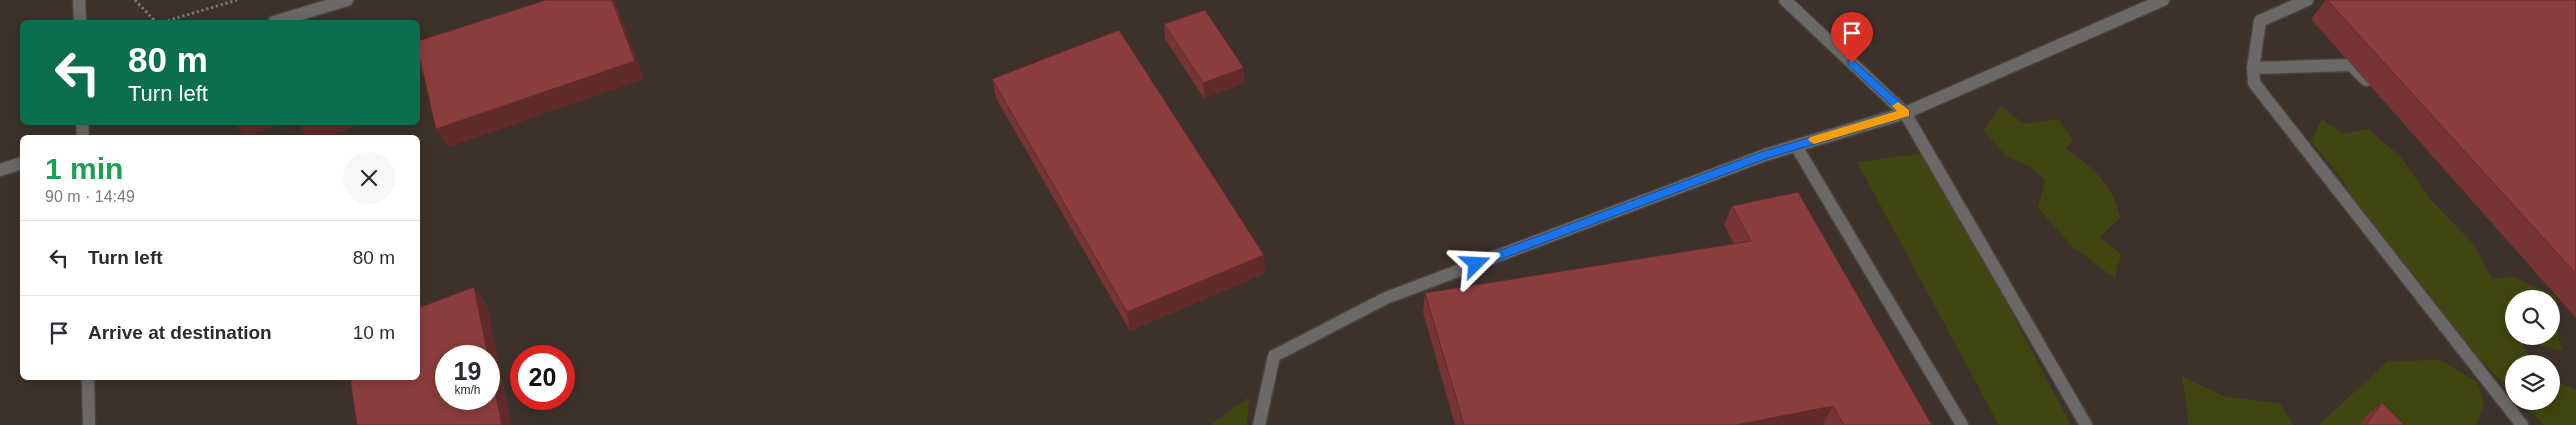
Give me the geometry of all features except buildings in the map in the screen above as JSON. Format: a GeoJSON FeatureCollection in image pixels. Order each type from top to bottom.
{"type":"FeatureCollection","features":[{"type":"Feature","properties":{"kind":"lane"},"geometry":{"type":"LineString","coordinates":[[79,0],[80,20]]}},
{"type":"Feature","properties":{"kind":"lane"},"geometry":{"type":"LineString","coordinates":[[281,20],[347,0]]}},
{"type":"Feature","properties":{"kind":"lane"},"geometry":{"type":"LineString","coordinates":[[1785,0],[1905,113],[2066,394],[2086,425]]}},
{"type":"Feature","properties":{"kind":"lane"},"geometry":{"type":"LineString","coordinates":[[1259,425],[1274,356],[1386,298],[1765,155],[1905,113],[2163,0]]}},
{"type":"Feature","properties":{"kind":"lane"},"geometry":{"type":"LineString","coordinates":[[2306,0],[2260,21],[2253,68],[2254,83],[2522,425]]}},
{"type":"Feature","properties":{"kind":"lane"},"geometry":{"type":"LineString","coordinates":[[2253,68],[2351,65],[2371,86]]}},
{"type":"Feature","properties":{"kind":"lane"},"geometry":{"type":"LineString","coordinates":[[1796,146],[1962,425]]}},
{"type":"Feature","properties":{"kind":"lane"},"geometry":{"type":"LineString","coordinates":[[0,170],[20,164]]}},
{"type":"Feature","properties":{"kind":"lane"},"geometry":{"type":"LineString","coordinates":[[88,380],[89,425]]}},
{"type":"Feature","properties":{"kind":"path"},"geometry":{"type":"LineString","coordinates":[[135,0],[154,20]]}},
{"type":"Feature","properties":{"kind":"path"},"geometry":{"type":"LineString","coordinates":[[170,20],[237,0]]}},
{"type":"Feature","properties":{"kind":"shaded area"},"geometry":{"type":"Polygon","coordinates":[[[0,0],[2576,0],[2576,425],[0,425],[0,0]]]}},
{"type":"Feature","properties":{"kind":"green space"},"geometry":{"type":"Polygon","coordinates":[[[2001,106],[2024,124],[2058,119],[2073,140],[2066,149],[2093,170],[2113,196],[2120,218],[2100,237],[2121,254],[2115,278],[2072,246],[2038,208],[2045,180],[2030,166],[2007,157],[1983,130],[2001,106]]]}},
{"type":"Feature","properties":{"kind":"green space"},"geometry":{"type":"Polygon","coordinates":[[[2322,119],[2343,134],[2368,129],[2400,156],[2431,200],[2474,245],[2492,279],[2514,277],[2542,290],[2505,290],[2505,345],[2523,345],[2528,355],[2505,355],[2505,385],[2465,344],[2369,234],[2343,180],[2311,141],[2322,119]]]}},
{"type":"Feature","properties":{"kind":"green space"},"geometry":{"type":"Polygon","coordinates":[[[1927,153],[2071,425],[1999,425],[1857,162],[1927,153]]]}},
{"type":"Feature","properties":{"kind":"green space"},"geometry":{"type":"Polygon","coordinates":[[[2560,342],[2562,350],[2537,345],[2560,345],[2560,342]]]}},
{"type":"Feature","properties":{"kind":"green space"},"geometry":{"type":"Polygon","coordinates":[[[2440,360],[2477,382],[2484,404],[2476,425],[2319,425],[2388,361],[2440,360]]]}},
{"type":"Feature","properties":{"kind":"green space"},"geometry":{"type":"Polygon","coordinates":[[[2182,376],[2225,397],[2279,403],[2294,425],[2189,425],[2182,376]]]}},
{"type":"Feature","properties":{"kind":"green space"},"geometry":{"type":"Polygon","coordinates":[[[2560,383],[2576,390],[2576,425],[2544,425],[2530,410],[2560,410],[2560,383]]]}},
{"type":"Feature","properties":{"kind":"green space"},"geometry":{"type":"Polygon","coordinates":[[[1249,397],[1247,425],[1210,425],[1249,397]]]}},
{"type":"Feature","properties":{"kind":"slow traffic"},"geometry":{"type":"LineString","coordinates":[[1814,140],[1905,113],[1898,106]]}},
{"type":"Feature","properties":{"kind":"route"},"geometry":{"type":"LineString","coordinates":[[1476,264],[1765,155],[1905,113],[1852,63]]}}]}
